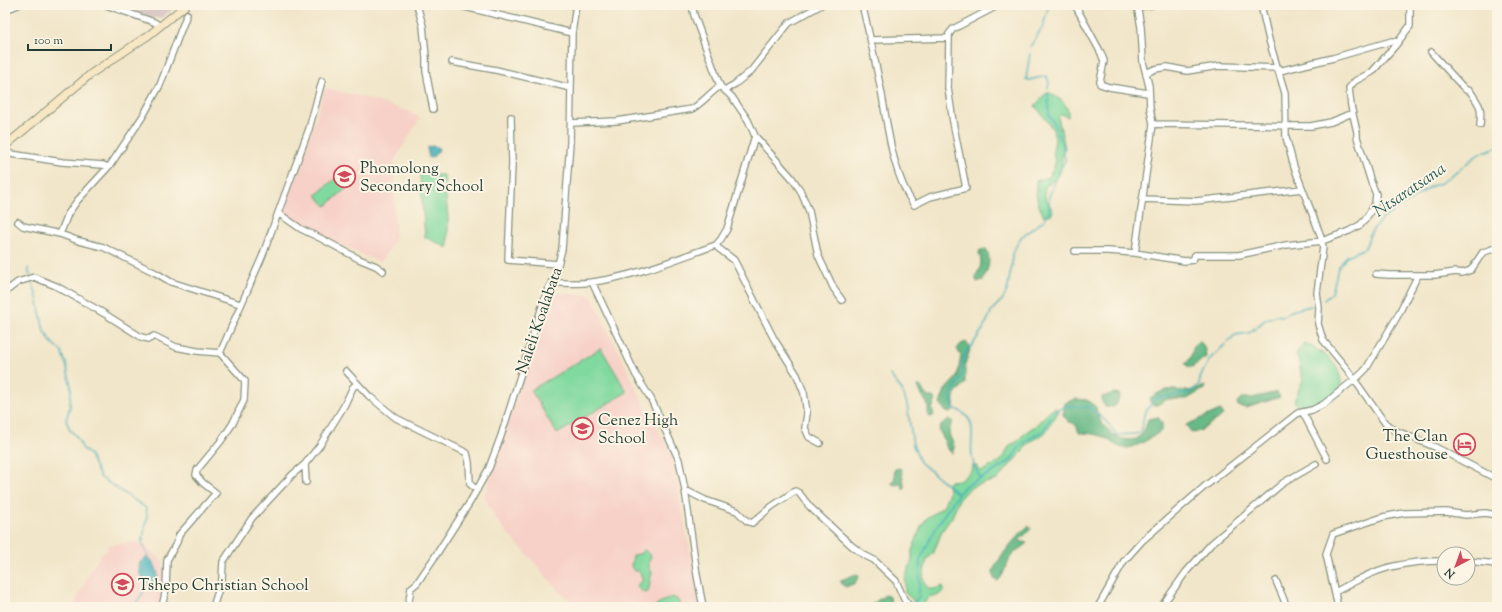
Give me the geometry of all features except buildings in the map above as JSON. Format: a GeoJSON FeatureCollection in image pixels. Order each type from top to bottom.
{"type":"FeatureCollection","features":[{"type":"Feature","properties":{"kind":"street"},"geometry":{"type":"LineString","coordinates":[[5,10],[18,5]]}},
{"type":"Feature","properties":{"kind":"street"},"geometry":{"type":"LineString","coordinates":[[106,5],[154,22],[160,26]]}},
{"type":"Feature","properties":{"kind":"street"},"geometry":{"type":"LineString","coordinates":[[5,146],[92,73],[160,26],[186,5]]}},
{"type":"Feature","properties":{"kind":"street"},"geometry":{"type":"LineString","coordinates":[[417,5],[423,26],[426,71],[433,109]]}},
{"type":"Feature","properties":{"kind":"street"},"geometry":{"type":"LineString","coordinates":[[457,5],[572,33]]}},
{"type":"Feature","properties":{"kind":"street","name":"Naleli Koalabata"},"geometry":{"type":"LineString","coordinates":[[408,607],[411,588],[420,579],[477,490],[489,468],[498,445],[547,291],[555,276],[562,249],[571,123],[572,33],[576,5]]}},
{"type":"Feature","properties":{"kind":"street"},"geometry":{"type":"LineString","coordinates":[[692,5],[694,15],[720,86],[737,104],[756,136],[792,178],[800,190],[809,211],[818,255],[834,289],[842,300]]}},
{"type":"Feature","properties":{"kind":"street"},"geometry":{"type":"LineString","coordinates":[[725,90],[754,67],[789,23],[821,5]]}},
{"type":"Feature","properties":{"kind":"street"},"geometry":{"type":"LineString","coordinates":[[862,5],[871,40],[893,154],[906,193],[914,205],[930,197],[966,188],[948,88],[949,34],[953,29],[999,5]]}},
{"type":"Feature","properties":{"kind":"street"},"geometry":{"type":"LineString","coordinates":[[1074,5],[1104,61],[1100,84],[1109,87],[1148,93]]}},
{"type":"Feature","properties":{"kind":"street"},"geometry":{"type":"LineString","coordinates":[[1135,253],[1153,124],[1146,73],[1143,62],[1141,27],[1137,6],[1152,5]]}},
{"type":"Feature","properties":{"kind":"street"},"geometry":{"type":"LineString","coordinates":[[1261,5],[1269,40],[1285,93],[1286,137],[1294,167],[1322,241],[1323,247],[1317,293],[1319,308],[1318,324],[1323,340],[1346,368],[1385,423],[1394,430],[1435,447],[1497,479]]}},
{"type":"Feature","properties":{"kind":"street"},"geometry":{"type":"LineString","coordinates":[[1075,250],[1135,253],[1185,261],[1193,260],[1195,255],[1239,255],[1286,245],[1322,241],[1349,231],[1360,225],[1375,204],[1376,194],[1358,137],[1352,112],[1349,88],[1351,84],[1372,72],[1386,57],[1410,26],[1410,5]]}},
{"type":"Feature","properties":{"kind":"street"},"geometry":{"type":"LineString","coordinates":[[60,234],[68,214],[77,201],[108,167],[143,116],[160,85],[187,14]]}},
{"type":"Feature","properties":{"kind":"street"},"geometry":{"type":"LineString","coordinates":[[871,40],[949,38]]}},
{"type":"Feature","properties":{"kind":"street"},"geometry":{"type":"LineString","coordinates":[[1146,73],[1155,69],[1167,67],[1187,71],[1219,66],[1279,70],[1333,58],[1392,41],[1398,42]]}},
{"type":"Feature","properties":{"kind":"street"},"geometry":{"type":"LineString","coordinates":[[1431,52],[1462,86],[1466,90],[1470,91],[1477,101],[1480,108],[1480,125]]}},
{"type":"Feature","properties":{"kind":"street"},"geometry":{"type":"LineString","coordinates":[[452,62],[496,70],[571,88]]}},
{"type":"Feature","properties":{"kind":"street"},"geometry":{"type":"LineString","coordinates":[[220,353],[240,304],[262,257],[309,129],[322,81]]}},
{"type":"Feature","properties":{"kind":"street"},"geometry":{"type":"LineString","coordinates":[[571,123],[617,121],[692,109],[701,104],[712,91],[720,86]]}},
{"type":"Feature","properties":{"kind":"street"},"geometry":{"type":"LineString","coordinates":[[1153,124],[1204,126],[1250,124],[1286,127],[1311,126],[1332,122],[1352,112]]}},
{"type":"Feature","properties":{"kind":"street"},"geometry":{"type":"LineString","coordinates":[[511,117],[512,164],[508,260],[558,264]]}},
{"type":"Feature","properties":{"kind":"street"},"geometry":{"type":"LineString","coordinates":[[551,283],[592,282],[615,278],[716,245],[721,239],[726,228],[756,136]]}},
{"type":"Feature","properties":{"kind":"street"},"geometry":{"type":"LineString","coordinates":[[5,151],[10,154],[108,167]]}},
{"type":"Feature","properties":{"kind":"street"},"geometry":{"type":"LineString","coordinates":[[1142,199],[1196,201],[1302,189]]}},
{"type":"Feature","properties":{"kind":"street"},"geometry":{"type":"LineString","coordinates":[[278,213],[301,229],[359,259],[376,266],[383,271]]}},
{"type":"Feature","properties":{"kind":"street"},"geometry":{"type":"LineString","coordinates":[[18,222],[23,226],[60,234],[103,247],[171,282],[240,304]]}},
{"type":"Feature","properties":{"kind":"street"},"geometry":{"type":"LineString","coordinates":[[716,245],[734,260],[774,339],[797,375],[804,393],[807,413],[805,428],[809,438],[820,443]]}},
{"type":"Feature","properties":{"kind":"street"},"geometry":{"type":"LineString","coordinates":[[1376,274],[1434,275],[1456,272],[1462,273],[1471,270],[1483,252],[1497,247]]}},
{"type":"Feature","properties":{"kind":"street"},"geometry":{"type":"LineString","coordinates":[[1098,607],[1124,561],[1142,541],[1204,486],[1298,413],[1312,410],[1324,404],[1366,369],[1397,317],[1418,275]]}},
{"type":"Feature","properties":{"kind":"street"},"geometry":{"type":"LineString","coordinates":[[5,292],[18,282],[34,277],[56,286],[105,314],[141,337],[149,339],[154,336],[176,346],[197,351],[220,353],[245,381],[244,400],[230,429],[197,470],[196,475],[203,483],[216,493],[179,535],[177,542],[167,560],[166,589],[162,607]]}},
{"type":"Feature","properties":{"kind":"street"},"geometry":{"type":"LineString","coordinates":[[592,282],[636,375],[651,399],[679,460],[703,607]]}},
{"type":"Feature","properties":{"kind":"street"},"geometry":{"type":"LineString","coordinates":[[346,371],[356,384],[396,418],[467,453],[470,484],[477,490]]}},
{"type":"Feature","properties":{"kind":"street"},"geometry":{"type":"LineString","coordinates":[[213,607],[222,579],[223,562],[252,518],[292,474],[305,464],[324,439],[356,384]]}},
{"type":"Feature","properties":{"kind":"street"},"geometry":{"type":"LineString","coordinates":[[1303,412],[1327,459]]}},
{"type":"Feature","properties":{"kind":"street"},"geometry":{"type":"LineString","coordinates":[[305,464],[306,482]]}},
{"type":"Feature","properties":{"kind":"street"},"geometry":{"type":"LineString","coordinates":[[1161,607],[1189,569],[1212,543],[1283,483],[1316,464]]}},
{"type":"Feature","properties":{"kind":"street"},"geometry":{"type":"LineString","coordinates":[[685,490],[705,500],[737,511],[747,521],[752,523],[771,507],[795,491],[852,546],[874,560],[896,581],[904,600],[910,607]]}},
{"type":"Feature","properties":{"kind":"street"},"geometry":{"type":"LineString","coordinates":[[1338,607],[1326,554],[1333,534],[1383,517],[1404,513],[1446,512],[1466,515],[1485,513],[1497,515]]}},
{"type":"Feature","properties":{"kind":"street"},"geometry":{"type":"LineString","coordinates":[[1335,592],[1377,572],[1394,566],[1436,561]]}},
{"type":"Feature","properties":{"kind":"street"},"geometry":{"type":"LineString","coordinates":[[1476,562],[1497,564]]}},
{"type":"Feature","properties":{"kind":"street"},"geometry":{"type":"LineString","coordinates":[[1276,581],[1288,607]]}},
{"type":"Feature","properties":{"kind":"shaded area"},"geometry":{"type":"Polygon","coordinates":[[[119,5],[178,5],[162,18],[152,18],[119,5]]]}},
{"type":"Feature","properties":{"kind":"shaded area","name":"Phomolong Secondary School"},"geometry":{"type":"Polygon","coordinates":[[[325,88],[370,99],[407,111],[420,118],[394,161],[395,235],[389,250],[380,262],[303,227],[284,213],[283,210],[301,165],[325,88]]]}},
{"type":"Feature","properties":{"kind":"shaded area","name":"Cenez High School"},"geometry":{"type":"Polygon","coordinates":[[[552,293],[591,295],[644,404],[672,453],[700,607],[579,607],[562,594],[498,522],[484,497],[552,293]]]}},
{"type":"Feature","properties":{"kind":"shaded area","name":"Tshepo Christian School"},"geometry":{"type":"Polygon","coordinates":[[[136,542],[146,546],[163,562],[164,572],[160,607],[73,607],[92,568],[101,555],[108,549],[107,545],[136,542]]]}},
{"type":"Feature","properties":{"kind":"green space"},"geometry":{"type":"Polygon","coordinates":[[[1050,93],[1064,103],[1067,109],[1068,117],[1061,114],[1058,117],[1065,148],[1062,154],[1059,175],[1045,187],[1046,199],[1053,210],[1052,214],[1044,216],[1037,199],[1036,181],[1048,177],[1054,168],[1055,163],[1053,151],[1055,139],[1053,130],[1035,106],[1045,94],[1050,93]]]}},
{"type":"Feature","properties":{"kind":"green space"},"geometry":{"type":"Polygon","coordinates":[[[339,175],[349,186],[326,206],[316,195],[339,175]]]}},
{"type":"Feature","properties":{"kind":"green space"},"geometry":{"type":"Polygon","coordinates":[[[420,175],[444,175],[448,217],[448,248],[425,237],[420,175]]]}},
{"type":"Feature","properties":{"kind":"green space"},"geometry":{"type":"Polygon","coordinates":[[[986,249],[989,256],[988,269],[983,280],[977,282],[976,276],[981,263],[979,253],[980,250],[986,249]]]}},
{"type":"Feature","properties":{"kind":"green space"},"geometry":{"type":"Polygon","coordinates":[[[1199,341],[1206,352],[1206,357],[1192,367],[1188,367],[1185,364],[1190,359],[1194,346],[1199,341]]]}},
{"type":"Feature","properties":{"kind":"green space"},"geometry":{"type":"Polygon","coordinates":[[[966,342],[970,350],[965,364],[965,384],[955,395],[953,411],[951,413],[946,412],[940,404],[945,390],[957,377],[961,356],[957,349],[961,344],[966,342]]]}},
{"type":"Feature","properties":{"kind":"green space"},"geometry":{"type":"Polygon","coordinates":[[[1305,343],[1326,356],[1336,366],[1341,380],[1341,389],[1322,402],[1301,410],[1294,401],[1303,380],[1296,353],[1305,343]]]}},
{"type":"Feature","properties":{"kind":"green space"},"geometry":{"type":"Polygon","coordinates":[[[601,348],[627,392],[557,434],[531,390],[601,348]]]}},
{"type":"Feature","properties":{"kind":"green space"},"geometry":{"type":"Polygon","coordinates":[[[918,386],[920,386],[928,397],[933,397],[936,400],[932,409],[934,415],[932,417],[928,416],[928,405],[918,386]]]}},
{"type":"Feature","properties":{"kind":"green space"},"geometry":{"type":"Polygon","coordinates":[[[1205,386],[1204,389],[1187,399],[1168,399],[1158,405],[1152,405],[1149,400],[1155,395],[1166,390],[1186,391],[1205,386]]]}},
{"type":"Feature","properties":{"kind":"green space"},"geometry":{"type":"Polygon","coordinates":[[[1277,392],[1280,397],[1246,408],[1238,406],[1237,402],[1241,398],[1252,398],[1277,392]]]}},
{"type":"Feature","properties":{"kind":"green space"},"geometry":{"type":"Polygon","coordinates":[[[1115,393],[1119,394],[1120,396],[1116,405],[1112,407],[1105,406],[1102,402],[1102,397],[1115,393]]]}},
{"type":"Feature","properties":{"kind":"green space"},"geometry":{"type":"Polygon","coordinates":[[[1075,399],[1087,400],[1096,407],[1098,416],[1103,425],[1110,432],[1120,438],[1127,440],[1137,439],[1145,429],[1148,419],[1158,417],[1162,423],[1162,430],[1136,446],[1125,448],[1116,446],[1101,436],[1079,433],[1076,426],[1069,422],[1063,415],[1065,403],[1075,399]]]}},
{"type":"Feature","properties":{"kind":"green space"},"geometry":{"type":"Polygon","coordinates":[[[1055,408],[1059,411],[1045,433],[1030,442],[997,480],[974,486],[966,491],[959,499],[952,517],[942,531],[933,554],[927,559],[923,577],[925,584],[929,589],[943,586],[943,592],[937,596],[930,596],[921,607],[916,606],[912,599],[905,593],[905,579],[912,560],[912,551],[921,527],[927,518],[943,507],[949,492],[948,484],[950,481],[961,480],[971,471],[972,466],[978,466],[979,470],[982,471],[999,462],[1010,445],[1017,442],[1026,432],[1055,408]]]}},
{"type":"Feature","properties":{"kind":"green space"},"geometry":{"type":"Polygon","coordinates":[[[1220,410],[1223,415],[1200,431],[1192,433],[1186,425],[1220,410]]]}},
{"type":"Feature","properties":{"kind":"green space"},"geometry":{"type":"Polygon","coordinates":[[[949,419],[953,422],[949,431],[954,444],[954,450],[952,453],[947,448],[939,431],[940,426],[949,419]]]}},
{"type":"Feature","properties":{"kind":"green space"},"geometry":{"type":"Polygon","coordinates":[[[898,468],[901,469],[905,488],[903,489],[901,484],[892,484],[892,481],[895,479],[894,470],[898,468]]]}},
{"type":"Feature","properties":{"kind":"green space"},"geometry":{"type":"Polygon","coordinates":[[[1029,526],[1031,529],[1019,541],[1027,543],[1012,555],[998,581],[994,579],[993,572],[998,561],[1014,540],[1029,526]]]}},
{"type":"Feature","properties":{"kind":"green space"},"geometry":{"type":"Polygon","coordinates":[[[645,550],[651,556],[649,566],[652,572],[648,592],[644,593],[637,587],[639,583],[643,581],[639,571],[634,571],[631,566],[633,556],[641,554],[642,551],[645,550]]]}},
{"type":"Feature","properties":{"kind":"green space"},"geometry":{"type":"Polygon","coordinates":[[[856,574],[859,576],[855,583],[846,587],[841,584],[841,580],[856,574]]]}},
{"type":"Feature","properties":{"kind":"green space"},"geometry":{"type":"Polygon","coordinates":[[[885,595],[890,597],[891,605],[895,607],[860,607],[871,605],[885,595]]]}},
{"type":"Feature","properties":{"kind":"green space"},"geometry":{"type":"Polygon","coordinates":[[[672,597],[677,599],[681,607],[656,607],[657,604],[672,597]]]}},
{"type":"Feature","properties":{"kind":"water"},"geometry":{"type":"Polygon","coordinates":[[[431,146],[438,147],[439,150],[433,157],[429,158],[427,148],[431,146]]]}},
{"type":"Feature","properties":{"kind":"water"},"geometry":{"type":"Polygon","coordinates":[[[148,556],[157,571],[158,579],[156,589],[142,578],[139,571],[140,562],[148,556]]]}},
{"type":"Feature","properties":{"kind":"waterway"},"geometry":{"type":"LineString","coordinates":[[1030,47],[1043,26],[1049,5]]}},
{"type":"Feature","properties":{"kind":"waterway"},"geometry":{"type":"LineString","coordinates":[[1030,54],[1026,79],[1029,80],[1046,76],[1049,82],[1048,88]]}},
{"type":"Feature","properties":{"kind":"waterway"},"geometry":{"type":"LineString","coordinates":[[981,479],[973,462],[971,448],[971,423],[968,417],[954,408],[950,396],[962,376],[963,362],[966,352],[983,329],[993,309],[1003,299],[1007,291],[1012,265],[1012,254],[1021,237],[1044,220],[1049,212],[1049,196],[1065,161],[1063,146],[1053,121],[1049,116],[1048,92]]}},
{"type":"Feature","properties":{"kind":"waterway","name":"Ntsaratsana"},"geometry":{"type":"LineString","coordinates":[[1324,300],[1332,293],[1338,268],[1347,256],[1365,248],[1371,232],[1382,219],[1432,186],[1441,183],[1479,154],[1497,147]]}},
{"type":"Feature","properties":{"kind":"waterway"},"geometry":{"type":"LineString","coordinates":[[28,268],[30,276]]}},
{"type":"Feature","properties":{"kind":"waterway"},"geometry":{"type":"LineString","coordinates":[[31,279],[36,293],[44,331],[52,343],[61,351],[66,363],[71,387],[70,406],[66,420],[70,430],[76,436],[83,449],[90,455],[100,477],[146,508],[147,518],[142,543],[149,558]]}},
{"type":"Feature","properties":{"kind":"waterway","name":"Ntsaratsana"},"geometry":{"type":"LineString","coordinates":[[911,606],[919,597],[920,560],[938,524],[958,494],[965,486],[993,472],[1010,461],[1020,446],[1030,438],[1043,431],[1055,411],[1066,406],[1089,407],[1105,420],[1117,435],[1136,434],[1142,430],[1144,414],[1155,398],[1189,393],[1199,385],[1201,375],[1210,359],[1235,335],[1249,333],[1265,320],[1276,315],[1282,316],[1294,310],[1311,306]]}},
{"type":"Feature","properties":{"kind":"waterway"},"geometry":{"type":"LineString","coordinates":[[890,375],[902,390],[907,404],[913,445],[920,462],[958,494]]}},
{"type":"Feature","properties":{"kind":"waterway"},"geometry":{"type":"LineString","coordinates":[[134,607],[149,583]]}},
{"type":"Feature","properties":{"kind":"place","name":"Phomolong Secondary School"},"geometry":{"type":"Point","coordinates":[345,176]}},
{"type":"Feature","properties":{"kind":"place","name":"Cenez High School"},"geometry":{"type":"Point","coordinates":[582,428]}},
{"type":"Feature","properties":{"kind":"place","name":"The Clan Guesthouse"},"geometry":{"type":"Point","coordinates":[1464,444]}},
{"type":"Feature","properties":{"kind":"place","name":"Tshepo Christian School"},"geometry":{"type":"Point","coordinates":[123,584]}}]}
